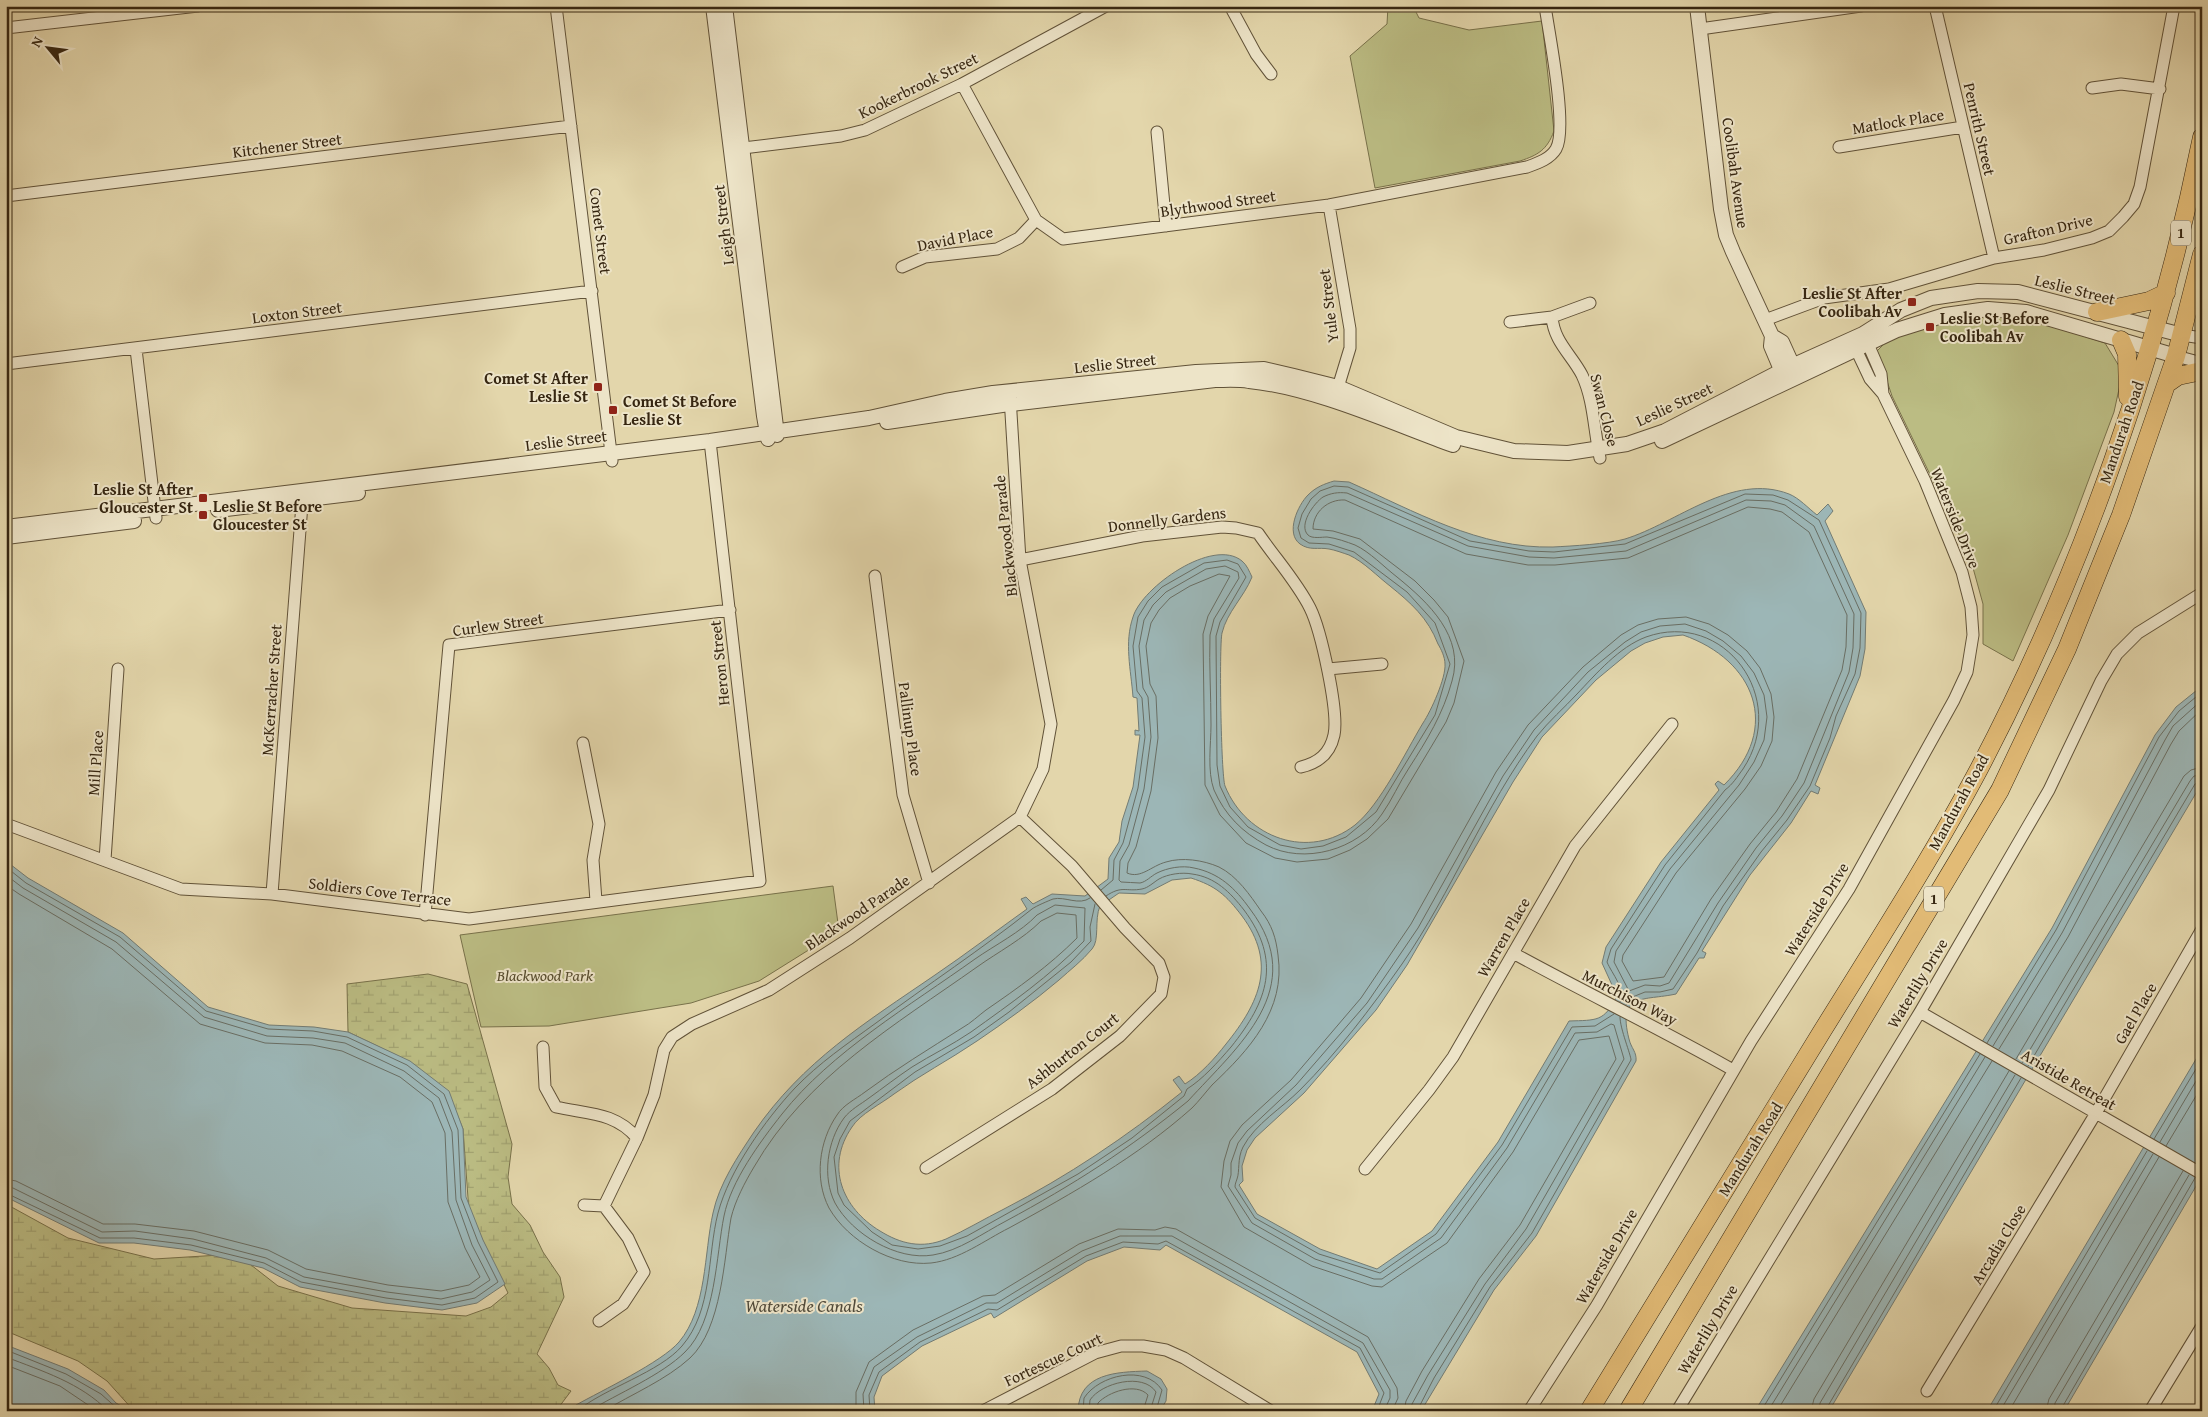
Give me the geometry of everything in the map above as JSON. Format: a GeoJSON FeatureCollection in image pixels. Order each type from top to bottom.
{"type":"FeatureCollection","features":[{"type":"Feature","properties":{"kind":"highway","name":"Mandurah Road"},"geometry":{"type":"LineString","coordinates":[[1588,1411],[1899,906],[1978,769],[2024,676],[2063,589],[2097,503],[2151,348],[2190,197],[2202,137]]}},
{"type":"Feature","properties":{"kind":"highway","name":"Mandurah Road"},"geometry":{"type":"LineString","coordinates":[[1628,1411],[2000,790],[2067,649],[2121,515],[2168,383],[2201,262]]}},
{"type":"Feature","properties":{"kind":"highway"},"geometry":{"type":"LineString","coordinates":[[2098,312],[2148,301],[2166,293]]}},
{"type":"Feature","properties":{"kind":"highway"},"geometry":{"type":"LineString","coordinates":[[2121,340],[2127,354],[2129,372],[2127,415]]}},
{"type":"Feature","properties":{"kind":"highway"},"geometry":{"type":"LineString","coordinates":[[2168,383],[2178,376],[2202,371]]}},
{"type":"Feature","properties":{"kind":"street"},"geometry":{"type":"LineString","coordinates":[[6,28],[198,6]]}},
{"type":"Feature","properties":{"kind":"street","name":"Comet Street"},"geometry":{"type":"LineString","coordinates":[[556,6],[612,457]]}},
{"type":"Feature","properties":{"kind":"street","name":"Leigh Street"},"geometry":{"type":"LineString","coordinates":[[714,6],[737,149]]}},
{"type":"Feature","properties":{"kind":"street","name":"Leigh Street"},"geometry":{"type":"LineString","coordinates":[[725,6],[737,149],[764,416],[772,435]]}},
{"type":"Feature","properties":{"kind":"street","name":"Kookerbrook Street"},"geometry":{"type":"LineString","coordinates":[[737,149],[841,136],[865,130],[962,84],[1106,6]]}},
{"type":"Feature","properties":{"kind":"street"},"geometry":{"type":"LineString","coordinates":[[1230,6],[1256,54],[1270,74]]}},
{"type":"Feature","properties":{"kind":"street","name":"Blythwood Street"},"geometry":{"type":"LineString","coordinates":[[962,84],[1036,220],[1063,239],[1329,205],[1527,167],[1540,162],[1557,148],[1560,119],[1546,6]]}},
{"type":"Feature","properties":{"kind":"street","name":"Coolibah Avenue"},"geometry":{"type":"LineString","coordinates":[[1697,6],[1723,223],[1733,252],[1772,336],[1782,342],[1790,374]]}},
{"type":"Feature","properties":{"kind":"street"},"geometry":{"type":"LineString","coordinates":[[1700,29],[1861,6]]}},
{"type":"Feature","properties":{"kind":"street","name":"Penrith Street"},"geometry":{"type":"LineString","coordinates":[[1935,6],[1994,258]]}},
{"type":"Feature","properties":{"kind":"street","name":"Grafton Drive"},"geometry":{"type":"LineString","coordinates":[[1765,320],[1824,298],[1889,289],[1994,258],[2044,250],[2092,238],[2109,231],[2134,204],[2140,187],[2160,89],[2174,6]]}},
{"type":"Feature","properties":{"kind":"street"},"geometry":{"type":"LineString","coordinates":[[2092,88],[2121,84],[2160,89]]}},
{"type":"Feature","properties":{"kind":"street","name":"Kitchener Street"},"geometry":{"type":"LineString","coordinates":[[6,196],[571,126]]}},
{"type":"Feature","properties":{"kind":"street","name":"Matlock Place"},"geometry":{"type":"LineString","coordinates":[[1839,147],[1963,127]]}},
{"type":"Feature","properties":{"kind":"street"},"geometry":{"type":"LineString","coordinates":[[1157,132],[1166,226]]}},
{"type":"Feature","properties":{"kind":"street","name":"Yule Street"},"geometry":{"type":"LineString","coordinates":[[1329,205],[1350,329],[1350,348],[1333,402]]}},
{"type":"Feature","properties":{"kind":"street","name":"David Place"},"geometry":{"type":"LineString","coordinates":[[902,267],[925,257],[997,249],[1019,238],[1036,220]]}},
{"type":"Feature","properties":{"kind":"street","name":"Loxton Street"},"geometry":{"type":"LineString","coordinates":[[6,364],[592,290]]}},
{"type":"Feature","properties":{"kind":"street","name":"Leslie Street"},"geometry":{"type":"LineString","coordinates":[[1860,342],[1901,310],[1917,303],[1930,298],[1978,291],[2018,292],[2182,335]]}},
{"type":"Feature","properties":{"kind":"street"},"geometry":{"type":"LineString","coordinates":[[1510,322],[1552,317],[1590,303]]}},
{"type":"Feature","properties":{"kind":"street","name":"Leslie Street"},"geometry":{"type":"LineString","coordinates":[[1006,398],[1215,380],[1249,380],[1287,388],[1333,402],[1454,445],[1512,458],[1568,462],[1600,454],[1665,431],[1860,342],[1945,314],[1988,309],[2026,312],[2176,356]]}},
{"type":"Feature","properties":{"kind":"street","name":"Swan Close"},"geometry":{"type":"LineString","coordinates":[[1552,317],[1553,330],[1560,344],[1582,375],[1590,402],[1600,454]]}},
{"type":"Feature","properties":{"kind":"street"},"geometry":{"type":"LineString","coordinates":[[2182,335],[2202,338]]}},
{"type":"Feature","properties":{"kind":"street","name":"Waterside Drive"},"geometry":{"type":"LineString","coordinates":[[1529,1411],[1597,1304],[1733,1070],[1849,889],[1954,700],[1967,672],[1973,635],[1971,607],[1962,572],[1924,481],[1883,394],[1881,374],[1860,342]]}},
{"type":"Feature","properties":{"kind":"street"},"geometry":{"type":"LineString","coordinates":[[136,348],[156,513]]}},
{"type":"Feature","properties":{"kind":"street"},"geometry":{"type":"LineString","coordinates":[[2176,356],[2202,363]]}},
{"type":"Feature","properties":{"kind":"street","name":"Leslie Street"},"geometry":{"type":"LineString","coordinates":[[6,537],[156,513],[711,444],[1006,398],[1196,372],[1264,369],[1338,387],[1456,437],[1514,451],[1600,454]]}},
{"type":"Feature","properties":{"kind":"street","name":"Blackwood Parade"},"geometry":{"type":"LineString","coordinates":[[604,1206],[636,1138],[654,1094],[664,1050],[672,1038],[692,1024],[769,990],[929,884],[1020,817],[1042,769],[1050,724],[1020,560],[1013,461],[1006,398]]}},
{"type":"Feature","properties":{"kind":"street","name":"Heron Street"},"geometry":{"type":"LineString","coordinates":[[711,444],[760,881]]}},
{"type":"Feature","properties":{"kind":"street","name":"McKerracher Street"},"geometry":{"type":"LineString","coordinates":[[272,894],[303,494]]}},
{"type":"Feature","properties":{"kind":"street","name":"Leslie Street"},"geometry":{"type":"LineString","coordinates":[[6,527],[156,513]]}},
{"type":"Feature","properties":{"kind":"street","name":"Donnelly Gardens"},"geometry":{"type":"LineString","coordinates":[[1020,560],[1142,536],[1222,527],[1258,533],[1310,607],[1328,668],[1335,734],[1324,756],[1315,764],[1301,768]]}},
{"type":"Feature","properties":{"kind":"street","name":"Pallinup Place"},"geometry":{"type":"LineString","coordinates":[[875,576],[903,796],[929,884]]}},
{"type":"Feature","properties":{"kind":"street","name":"Waterlily Drive"},"geometry":{"type":"LineString","coordinates":[[1677,1411],[1920,1012],[2049,790],[2101,681],[2116,654],[2138,633],[2202,593]]}},
{"type":"Feature","properties":{"kind":"street","name":"Curlew Street"},"geometry":{"type":"LineString","coordinates":[[425,914],[449,645],[730,610]]}},
{"type":"Feature","properties":{"kind":"street"},"geometry":{"type":"LineString","coordinates":[[1328,668],[1382,664]]}},
{"type":"Feature","properties":{"kind":"street","name":"Mill Place"},"geometry":{"type":"LineString","coordinates":[[105,860],[118,669]]}},
{"type":"Feature","properties":{"kind":"street","name":"Warren Place"},"geometry":{"type":"LineString","coordinates":[[1365,1168],[1429,1090],[1453,1057],[1575,846],[1672,724]]}},
{"type":"Feature","properties":{"kind":"street"},"geometry":{"type":"LineString","coordinates":[[583,743],[599,824],[594,860],[596,901]]}},
{"type":"Feature","properties":{"kind":"street","name":"Ashburton Court"},"geometry":{"type":"LineString","coordinates":[[926,1168],[1052,1089],[1120,1036],[1161,994],[1164,977],[1159,964],[1125,928],[1072,866],[1020,817]]}},
{"type":"Feature","properties":{"kind":"street","name":"Soldiers Cove Terrace"},"geometry":{"type":"LineString","coordinates":[[6,824],[181,889],[272,894],[469,919],[760,881]]}},
{"type":"Feature","properties":{"kind":"street","name":"Gael Place"},"geometry":{"type":"LineString","coordinates":[[2096,1114],[2202,929]]}},
{"type":"Feature","properties":{"kind":"street","name":"Murchison Way"},"geometry":{"type":"LineString","coordinates":[[1513,953],[1576,988],[1659,1028],[1733,1070]]}},
{"type":"Feature","properties":{"kind":"street","name":"Aristide Retreat"},"geometry":{"type":"LineString","coordinates":[[1920,1012],[2202,1174]]}},
{"type":"Feature","properties":{"kind":"street"},"geometry":{"type":"LineString","coordinates":[[543,1047],[545,1087],[556,1108],[610,1117],[626,1126],[636,1138]]}},
{"type":"Feature","properties":{"kind":"street","name":"Arcadia Close"},"geometry":{"type":"LineString","coordinates":[[1927,1392],[2096,1114]]}},
{"type":"Feature","properties":{"kind":"street"},"geometry":{"type":"LineString","coordinates":[[584,1204],[604,1206],[628,1238],[644,1272],[623,1304],[599,1321]]}},
{"type":"Feature","properties":{"kind":"street"},"geometry":{"type":"LineString","coordinates":[[2150,1411],[2202,1326]]}},
{"type":"Feature","properties":{"kind":"street","name":"Fortescue Court"},"geometry":{"type":"LineString","coordinates":[[983,1411],[1095,1353],[1128,1346],[1143,1346],[1166,1350],[1264,1409]]}},
{"type":"Feature","properties":{"kind":"green space"},"geometry":{"type":"Polygon","coordinates":[[[1388,6],[1413,6],[1419,18],[1469,30],[1542,21],[1554,131],[1545,147],[1537,154],[1520,161],[1375,188],[1350,56],[1387,24],[1388,6]]]}},
{"type":"Feature","properties":{"kind":"green space"},"geometry":{"type":"Polygon","coordinates":[[[2001,314],[2040,322],[2105,343],[2119,366],[2121,380],[2114,412],[2068,535],[2013,661],[1983,644],[1983,604],[1970,557],[1892,396],[1877,351],[1886,342],[1947,318],[2001,314]]]}},
{"type":"Feature","properties":{"kind":"green space","name":"Blackwood Park"},"geometry":{"type":"Polygon","coordinates":[[[833,886],[839,931],[759,981],[691,1003],[549,1026],[481,1027],[460,935],[833,886]]]}},
{"type":"Feature","properties":{"kind":"green space"},"geometry":{"type":"Polygon","coordinates":[[[428,974],[467,984],[512,1144],[508,1177],[512,1204],[530,1225],[543,1252],[560,1277],[564,1297],[537,1354],[549,1368],[558,1385],[571,1391],[556,1411],[134,1411],[107,1381],[78,1361],[6,1331],[6,1204],[68,1238],[154,1259],[237,1254],[278,1286],[352,1308],[466,1316],[491,1307],[508,1293],[469,1212],[463,1129],[453,1104],[398,1056],[348,1032],[347,984],[428,974]]]}},
{"type":"Feature","properties":{"kind":"water","name":"Waterside Canals"},"geometry":{"type":"Polygon","coordinates":[[[1334,481],[1349,482],[1423,516],[1474,535],[1499,542],[1553,547],[1625,539],[1645,532],[1705,502],[1726,494],[1768,489],[1789,494],[1817,515],[1828,504],[1833,511],[1825,521],[1866,612],[1865,649],[1860,676],[1815,785],[1820,788],[1818,794],[1811,791],[1791,823],[1750,875],[1702,951],[1706,953],[1704,958],[1699,958],[1676,994],[1636,1001],[1630,1006],[1626,1024],[1629,1039],[1636,1055],[1636,1061],[1536,1236],[1494,1290],[1421,1411],[1372,1411],[1379,1394],[1357,1352],[1166,1245],[1160,1250],[1124,1247],[1087,1261],[994,1318],[991,1313],[922,1346],[882,1376],[874,1397],[875,1411],[570,1411],[576,1405],[646,1367],[671,1350],[688,1329],[700,1297],[713,1213],[720,1191],[754,1132],[793,1084],[814,1064],[860,1027],[1027,909],[1021,899],[1026,897],[1033,904],[1052,894],[1085,896],[1108,879],[1109,858],[1119,842],[1122,821],[1133,787],[1140,735],[1135,735],[1135,730],[1139,731],[1137,698],[1133,697],[1129,657],[1130,627],[1139,605],[1164,580],[1197,560],[1214,555],[1229,555],[1242,561],[1247,566],[1252,577],[1224,625],[1221,643],[1222,736],[1225,786],[1235,804],[1248,819],[1263,831],[1281,838],[1299,842],[1318,841],[1337,836],[1355,825],[1374,805],[1392,778],[1430,711],[1443,677],[1445,661],[1434,635],[1424,619],[1405,599],[1370,569],[1349,555],[1329,549],[1307,547],[1300,544],[1296,539],[1293,526],[1300,505],[1314,490],[1334,481]],[[1683,635],[1663,637],[1645,643],[1631,651],[1596,680],[1542,737],[1513,782],[1407,965],[1376,1010],[1304,1093],[1255,1138],[1247,1150],[1242,1166],[1243,1181],[1239,1185],[1257,1214],[1320,1249],[1377,1269],[1432,1231],[1498,1142],[1569,1021],[1593,1020],[1608,1011],[1617,996],[1602,963],[1606,947],[1661,862],[1719,790],[1715,784],[1718,781],[1724,785],[1742,763],[1752,741],[1756,719],[1752,698],[1743,678],[1728,661],[1708,646],[1683,635]],[[1191,878],[1172,880],[1145,894],[1119,893],[1100,906],[1094,945],[1076,965],[1008,1019],[865,1113],[856,1122],[844,1142],[840,1156],[839,1171],[847,1198],[867,1222],[896,1239],[912,1244],[929,1244],[946,1239],[1028,1196],[1096,1155],[1140,1125],[1182,1092],[1173,1080],[1179,1076],[1185,1084],[1197,1076],[1222,1049],[1248,1013],[1260,982],[1261,966],[1259,950],[1253,933],[1242,916],[1214,888],[1191,878]]]}},
{"type":"Feature","properties":{"kind":"water"},"geometry":{"type":"Polygon","coordinates":[[[2202,686],[2202,783],[1829,1411],[1755,1411],[2052,928],[2155,735],[2176,707],[2202,686]]]}},
{"type":"Feature","properties":{"kind":"water"},"geometry":{"type":"Polygon","coordinates":[[[6,861],[28,878],[123,933],[208,1007],[269,1025],[314,1027],[348,1032],[410,1061],[449,1091],[463,1129],[466,1197],[483,1240],[505,1284],[477,1303],[442,1310],[385,1303],[300,1287],[263,1268],[190,1250],[134,1243],[99,1243],[6,1197],[6,861]]]}},
{"type":"Feature","properties":{"kind":"water"},"geometry":{"type":"Polygon","coordinates":[[[2202,1049],[2202,1176],[2064,1411],[1987,1411],[2202,1049]]]}},
{"type":"Feature","properties":{"kind":"water"},"geometry":{"type":"Polygon","coordinates":[[[6,1345],[68,1369],[104,1390],[116,1403],[130,1411],[6,1411],[6,1345]]]}},
{"type":"Feature","properties":{"kind":"water"},"geometry":{"type":"Polygon","coordinates":[[[1147,1371],[1161,1379],[1167,1389],[1166,1401],[1160,1411],[1078,1411],[1080,1398],[1092,1382],[1112,1374],[1147,1371]]]}},
{"type":"Feature","properties":{"kind":"place","name":"Leslie St After Coolibah Av"},"geometry":{"type":"Point","coordinates":[1912,302]}},
{"type":"Feature","properties":{"kind":"place","name":"Leslie St Before Coolibah Av"},"geometry":{"type":"Point","coordinates":[1930,327]}},
{"type":"Feature","properties":{"kind":"place","name":"Comet St After Leslie St"},"geometry":{"type":"Point","coordinates":[598,387]}},
{"type":"Feature","properties":{"kind":"place","name":"Comet St Before Leslie St"},"geometry":{"type":"Point","coordinates":[613,410]}},
{"type":"Feature","properties":{"kind":"place","name":"Leslie St After Gloucester St"},"geometry":{"type":"Point","coordinates":[203,498]}},
{"type":"Feature","properties":{"kind":"place","name":"Leslie St Before Gloucester St"},"geometry":{"type":"Point","coordinates":[203,515]}}]}
